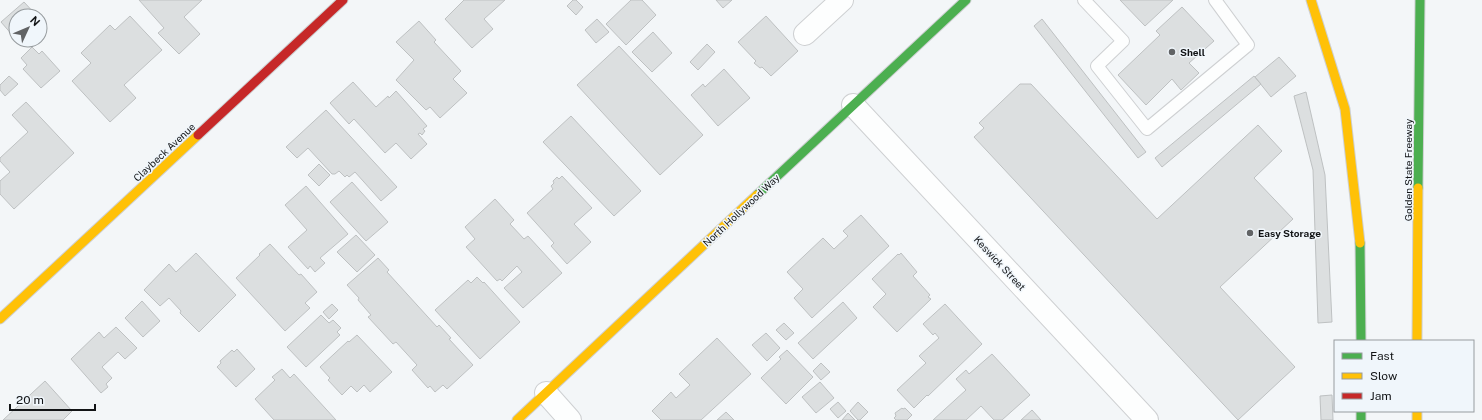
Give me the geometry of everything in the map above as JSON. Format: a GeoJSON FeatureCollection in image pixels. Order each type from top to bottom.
{"type":"FeatureCollection","features":[{"type":"Feature","properties":{"kind":"main road","name":"Claybeck Avenue"},"geometry":{"type":"LineString","coordinates":[[0,319],[343,0]]}},
{"type":"Feature","properties":{"kind":"main road","name":"North Hollywood Way"},"geometry":{"type":"LineString","coordinates":[[517,420],[966,0]]}},
{"type":"Feature","properties":{"kind":"main road"},"geometry":{"type":"LineString","coordinates":[[1310,0],[1345,109],[1360,244],[1361,340]]}},
{"type":"Feature","properties":{"kind":"main road","name":"Golden State Freeway"},"geometry":{"type":"LineString","coordinates":[[1417,340],[1420,0]]}},
{"type":"Feature","properties":{"kind":"street"},"geometry":{"type":"LineString","coordinates":[[805,34],[842,0]]}},
{"type":"Feature","properties":{"kind":"street","name":"Keswick Street"},"geometry":{"type":"LineString","coordinates":[[853,105],[1147,420]]}},
{"type":"Feature","properties":{"kind":"street"},"geometry":{"type":"LineString","coordinates":[[546,393],[570,420]]}},
{"type":"Feature","properties":{"kind":"lane"},"geometry":{"type":"LineString","coordinates":[[1084,0],[1123,40],[1097,66],[1147,129],[1248,45],[1214,0]]}},
{"type":"Feature","properties":{"kind":"building"},"geometry":{"type":"Polygon","coordinates":[[[139,0],[202,0],[184,17],[200,34],[179,54],[158,33],[164,28],[139,0]]]}},
{"type":"Feature","properties":{"kind":"building"},"geometry":{"type":"Polygon","coordinates":[[[464,0],[505,0],[484,19],[493,29],[472,48],[445,19],[464,0]]]}},
{"type":"Feature","properties":{"kind":"building"},"geometry":{"type":"Polygon","coordinates":[[[573,0],[576,0],[583,7],[576,15],[567,6],[573,0]]]}},
{"type":"Feature","properties":{"kind":"building"},"geometry":{"type":"Polygon","coordinates":[[[631,0],[642,0],[656,15],[626,45],[606,24],[631,0]]]}},
{"type":"Feature","properties":{"kind":"building"},"geometry":{"type":"Polygon","coordinates":[[[716,0],[732,0],[723,8],[716,0]]]}},
{"type":"Feature","properties":{"kind":"building"},"geometry":{"type":"Polygon","coordinates":[[[1120,0],[1173,0],[1145,26],[1120,0]]]}},
{"type":"Feature","properties":{"kind":"building"},"geometry":{"type":"Polygon","coordinates":[[[24,2],[30,8],[17,8],[24,2]]]}},
{"type":"Feature","properties":{"kind":"building","name":"Shell"},"geometry":{"type":"Polygon","coordinates":[[[1182,7],[1214,41],[1189,63],[1199,73],[1181,90],[1172,79],[1146,105],[1118,75],[1160,35],[1156,31],[1182,7]]]}},
{"type":"Feature","properties":{"kind":"building"},"geometry":{"type":"Polygon","coordinates":[[[8,16],[8,30],[1,22],[8,16]]]}},
{"type":"Feature","properties":{"kind":"building"},"geometry":{"type":"Polygon","coordinates":[[[130,16],[162,50],[124,85],[136,98],[110,122],[72,81],[91,63],[81,53],[110,25],[115,30],[130,16]]]}},
{"type":"Feature","properties":{"kind":"building"},"geometry":{"type":"Polygon","coordinates":[[[766,16],[798,51],[771,76],[762,67],[760,68],[754,63],[756,61],[738,42],[766,16]]]}},
{"type":"Feature","properties":{"kind":"building"},"geometry":{"type":"Polygon","coordinates":[[[597,19],[609,32],[596,43],[585,30],[597,19]]]}},
{"type":"Feature","properties":{"kind":"building"},"geometry":{"type":"Polygon","coordinates":[[[1042,19],[1146,152],[1138,158],[1034,26],[1042,19]]]}},
{"type":"Feature","properties":{"kind":"building"},"geometry":{"type":"Polygon","coordinates":[[[419,21],[436,40],[434,42],[461,71],[453,79],[467,93],[440,118],[430,107],[426,110],[396,80],[414,60],[396,42],[419,21]]]}},
{"type":"Feature","properties":{"kind":"building"},"geometry":{"type":"Polygon","coordinates":[[[653,32],[672,53],[652,72],[632,52],[653,32]]]}},
{"type":"Feature","properties":{"kind":"building"},"geometry":{"type":"Polygon","coordinates":[[[707,44],[715,52],[698,70],[690,62],[707,44]]]}},
{"type":"Feature","properties":{"kind":"building"},"geometry":{"type":"Polygon","coordinates":[[[619,46],[703,135],[660,175],[577,85],[619,46]]]}},
{"type":"Feature","properties":{"kind":"building"},"geometry":{"type":"Polygon","coordinates":[[[31,48],[39,54],[42,51],[60,71],[41,88],[23,69],[27,65],[21,58],[31,48]]]}},
{"type":"Feature","properties":{"kind":"building"},"geometry":{"type":"Polygon","coordinates":[[[1279,57],[1296,76],[1271,97],[1255,77],[1279,57]]]}},
{"type":"Feature","properties":{"kind":"building"},"geometry":{"type":"Polygon","coordinates":[[[724,69],[750,98],[718,126],[691,95],[703,84],[705,87],[724,69]]]}},
{"type":"Feature","properties":{"kind":"building"},"geometry":{"type":"Polygon","coordinates":[[[9,76],[18,84],[5,96],[0,90],[0,85],[9,76]]]}},
{"type":"Feature","properties":{"kind":"building"},"geometry":{"type":"Polygon","coordinates":[[[1254,76],[1261,84],[1162,167],[1155,158],[1254,76]]]}},
{"type":"Feature","properties":{"kind":"building"},"geometry":{"type":"Polygon","coordinates":[[[353,82],[376,107],[396,91],[427,126],[423,129],[425,131],[422,135],[420,133],[418,134],[427,144],[411,159],[396,143],[385,153],[354,119],[349,124],[330,103],[353,82]]]}},
{"type":"Feature","properties":{"kind":"building"},"geometry":{"type":"Polygon","coordinates":[[[1020,84],[1031,84],[1157,219],[1258,125],[1282,151],[1254,178],[1293,219],[1220,287],[1295,367],[1238,420],[974,137],[984,128],[979,123],[1020,84]]]}},
{"type":"Feature","properties":{"kind":"building"},"geometry":{"type":"Polygon","coordinates":[[[1306,92],[1325,175],[1332,322],[1318,323],[1313,170],[1294,96],[1306,92]]]}},
{"type":"Feature","properties":{"kind":"building"},"geometry":{"type":"Polygon","coordinates":[[[26,102],[74,153],[14,209],[0,194],[0,181],[10,172],[0,161],[0,158],[28,132],[12,115],[26,102]]]}},
{"type":"Feature","properties":{"kind":"building"},"geometry":{"type":"Polygon","coordinates":[[[326,110],[397,187],[381,201],[355,172],[349,177],[347,175],[345,177],[339,171],[332,174],[308,148],[297,158],[286,147],[326,110]]]}},
{"type":"Feature","properties":{"kind":"building"},"geometry":{"type":"Polygon","coordinates":[[[571,116],[641,191],[614,216],[543,142],[571,116]]]}},
{"type":"Feature","properties":{"kind":"building"},"geometry":{"type":"Polygon","coordinates":[[[319,164],[330,175],[319,186],[308,175],[319,164]]]}},
{"type":"Feature","properties":{"kind":"building"},"geometry":{"type":"Polygon","coordinates":[[[562,176],[592,208],[574,224],[591,242],[567,264],[551,246],[554,243],[527,213],[553,189],[551,186],[554,183],[553,181],[557,177],[559,179],[562,176]]]}},
{"type":"Feature","properties":{"kind":"building"},"geometry":{"type":"Polygon","coordinates":[[[352,182],[388,222],[366,241],[330,202],[352,182]]]}},
{"type":"Feature","properties":{"kind":"building"},"geometry":{"type":"Polygon","coordinates":[[[306,186],[348,234],[320,258],[325,263],[315,272],[310,266],[308,269],[288,247],[307,230],[285,205],[306,186]]]}},
{"type":"Feature","properties":{"kind":"building"},"geometry":{"type":"Polygon","coordinates":[[[495,199],[514,220],[510,224],[524,239],[528,236],[562,273],[523,308],[504,288],[522,272],[517,266],[502,281],[500,279],[497,281],[466,247],[475,239],[465,227],[495,199]]]}},
{"type":"Feature","properties":{"kind":"building"},"geometry":{"type":"Polygon","coordinates":[[[861,215],[889,246],[812,318],[794,298],[803,289],[787,272],[823,238],[834,249],[848,236],[843,231],[861,215]]]}},
{"type":"Feature","properties":{"kind":"building"},"geometry":{"type":"Polygon","coordinates":[[[356,235],[375,255],[357,272],[337,252],[356,235]]]}},
{"type":"Feature","properties":{"kind":"building"},"geometry":{"type":"Polygon","coordinates":[[[270,244],[317,292],[305,303],[310,308],[285,331],[236,278],[270,244]]]}},
{"type":"Feature","properties":{"kind":"building"},"geometry":{"type":"Polygon","coordinates":[[[196,253],[236,295],[199,332],[180,313],[181,311],[169,298],[160,306],[144,290],[169,264],[176,272],[196,253]]]}},
{"type":"Feature","properties":{"kind":"building"},"geometry":{"type":"Polygon","coordinates":[[[901,253],[917,272],[913,276],[930,295],[928,297],[931,299],[897,332],[873,307],[886,294],[872,279],[898,254],[899,255],[901,253]]]}},
{"type":"Feature","properties":{"kind":"building"},"geometry":{"type":"Polygon","coordinates":[[[378,258],[389,270],[387,272],[437,327],[439,325],[451,338],[449,339],[473,365],[447,389],[443,385],[435,392],[430,386],[428,388],[412,370],[417,365],[396,342],[393,344],[368,317],[371,315],[358,300],[359,298],[347,285],[378,258]]]}},
{"type":"Feature","properties":{"kind":"building"},"geometry":{"type":"Polygon","coordinates":[[[477,277],[483,283],[484,282],[520,322],[480,359],[435,310],[468,280],[471,283],[477,277]]]}},
{"type":"Feature","properties":{"kind":"building"},"geometry":{"type":"Polygon","coordinates":[[[142,301],[160,321],[143,337],[125,318],[142,301]]]}},
{"type":"Feature","properties":{"kind":"building"},"geometry":{"type":"Polygon","coordinates":[[[843,302],[857,318],[813,359],[798,343],[843,302]]]}},
{"type":"Feature","properties":{"kind":"building"},"geometry":{"type":"Polygon","coordinates":[[[332,304],[338,310],[329,319],[323,312],[332,304]]]}},
{"type":"Feature","properties":{"kind":"building"},"geometry":{"type":"Polygon","coordinates":[[[945,304],[982,344],[914,408],[897,390],[926,363],[919,356],[939,338],[935,333],[933,335],[923,324],[945,304]]]}},
{"type":"Feature","properties":{"kind":"building"},"geometry":{"type":"Polygon","coordinates":[[[321,315],[329,323],[333,320],[341,328],[337,332],[340,335],[306,367],[287,347],[321,315]]]}},
{"type":"Feature","properties":{"kind":"building"},"geometry":{"type":"Polygon","coordinates":[[[784,323],[794,333],[786,340],[776,330],[784,323]]]}},
{"type":"Feature","properties":{"kind":"building"},"geometry":{"type":"Polygon","coordinates":[[[116,327],[137,348],[125,359],[118,352],[102,367],[112,378],[106,384],[108,387],[101,393],[71,359],[99,332],[104,338],[116,327]]]}},
{"type":"Feature","properties":{"kind":"building"},"geometry":{"type":"Polygon","coordinates":[[[766,333],[780,348],[767,361],[752,345],[766,333]]]}},
{"type":"Feature","properties":{"kind":"building"},"geometry":{"type":"Polygon","coordinates":[[[357,335],[392,372],[370,392],[364,385],[357,392],[351,386],[342,395],[328,380],[330,378],[320,367],[348,341],[349,342],[357,335]]]}},
{"type":"Feature","properties":{"kind":"building"},"geometry":{"type":"Polygon","coordinates":[[[717,338],[751,374],[701,420],[661,420],[652,411],[671,392],[676,398],[690,385],[679,374],[717,338]]]}},
{"type":"Feature","properties":{"kind":"building"},"geometry":{"type":"Polygon","coordinates":[[[237,349],[255,369],[236,387],[217,367],[221,363],[220,361],[232,350],[234,352],[237,349]]]}},
{"type":"Feature","properties":{"kind":"building"},"geometry":{"type":"Polygon","coordinates":[[[787,350],[813,377],[786,404],[761,378],[781,359],[779,357],[787,350]]]}},
{"type":"Feature","properties":{"kind":"building"},"geometry":{"type":"Polygon","coordinates":[[[992,354],[1030,395],[1002,420],[994,420],[981,406],[966,420],[933,420],[966,390],[956,379],[966,370],[969,374],[992,354]]]}},
{"type":"Feature","properties":{"kind":"building"},"geometry":{"type":"Polygon","coordinates":[[[821,363],[830,372],[821,380],[813,371],[821,363]]]}},
{"type":"Feature","properties":{"kind":"building"},"geometry":{"type":"Polygon","coordinates":[[[282,369],[290,378],[294,374],[336,420],[274,420],[255,399],[275,380],[272,377],[282,369]]]}},
{"type":"Feature","properties":{"kind":"building"},"geometry":{"type":"Polygon","coordinates":[[[45,381],[72,411],[63,420],[3,420],[45,381]]]}},
{"type":"Feature","properties":{"kind":"building"},"geometry":{"type":"Polygon","coordinates":[[[820,382],[834,398],[816,413],[802,397],[820,382]]]}},
{"type":"Feature","properties":{"kind":"building"},"geometry":{"type":"Polygon","coordinates":[[[1332,395],[1333,420],[1321,420],[1320,396],[1332,395]]]}},
{"type":"Feature","properties":{"kind":"building"},"geometry":{"type":"Polygon","coordinates":[[[838,402],[846,411],[838,418],[830,409],[838,402]]]}},
{"type":"Feature","properties":{"kind":"building"},"geometry":{"type":"Polygon","coordinates":[[[858,402],[868,412],[860,420],[858,420],[850,411],[858,402]]]}},
{"type":"Feature","properties":{"kind":"building"},"geometry":{"type":"Polygon","coordinates":[[[902,408],[905,408],[912,415],[907,420],[896,420],[894,418],[896,416],[895,413],[902,408]]]}},
{"type":"Feature","properties":{"kind":"building"},"geometry":{"type":"Polygon","coordinates":[[[1032,410],[1041,420],[1021,420],[1032,410]]]}},
{"type":"Feature","properties":{"kind":"building"},"geometry":{"type":"Polygon","coordinates":[[[726,412],[734,420],[717,420],[726,412]]]}},
{"type":"Feature","properties":{"kind":"building"},"geometry":{"type":"Polygon","coordinates":[[[848,413],[855,420],[842,420],[848,413]]]}},
{"type":"Feature","properties":{"kind":"traffic: fast"},"geometry":{"type":"LineString","coordinates":[[757,195],[966,0]]}},
{"type":"Feature","properties":{"kind":"traffic: fast"},"geometry":{"type":"LineString","coordinates":[[1418,188],[1420,0]]}},
{"type":"Feature","properties":{"kind":"traffic: fast"},"geometry":{"type":"LineString","coordinates":[[1360,243],[1361,340]]}},
{"type":"Feature","properties":{"kind":"traffic: fast"},"geometry":{"type":"LineString","coordinates":[[1361,412],[1361,420]]}},
{"type":"Feature","properties":{"kind":"traffic: slow"},"geometry":{"type":"LineString","coordinates":[[1311,0],[1345,109],[1360,243]]}},
{"type":"Feature","properties":{"kind":"traffic: slow"},"geometry":{"type":"LineString","coordinates":[[0,319],[198,135]]}},
{"type":"Feature","properties":{"kind":"traffic: slow"},"geometry":{"type":"LineString","coordinates":[[1417,340],[1418,188]]}},
{"type":"Feature","properties":{"kind":"traffic: slow"},"geometry":{"type":"LineString","coordinates":[[517,420],[757,195]]}},
{"type":"Feature","properties":{"kind":"traffic: slow"},"geometry":{"type":"LineString","coordinates":[[1417,412],[1417,420]]}},
{"type":"Feature","properties":{"kind":"traffic: jam"},"geometry":{"type":"LineString","coordinates":[[198,135],[343,0]]}},
{"type":"Feature","properties":{"kind":"place","name":"Shell"},"geometry":{"type":"Point","coordinates":[1172,52]}},
{"type":"Feature","properties":{"kind":"place","name":"Easy Storage"},"geometry":{"type":"Point","coordinates":[1250,233]}}]}
